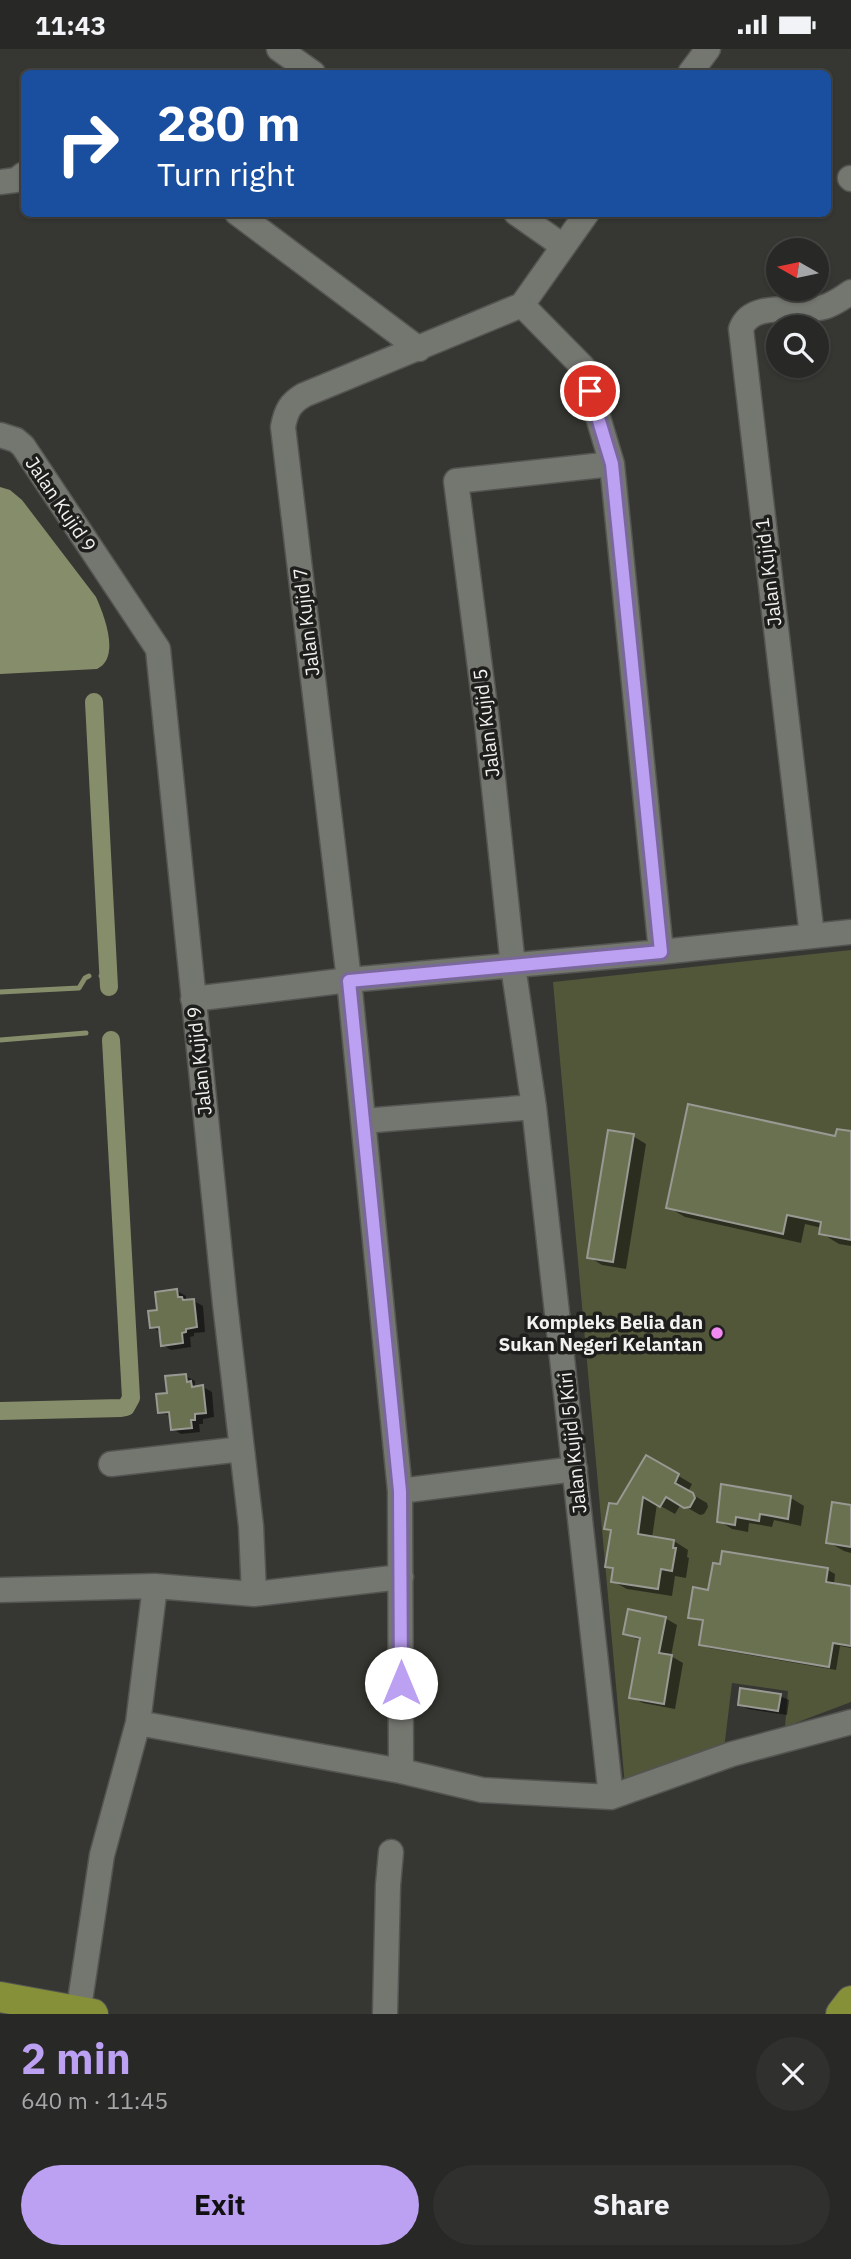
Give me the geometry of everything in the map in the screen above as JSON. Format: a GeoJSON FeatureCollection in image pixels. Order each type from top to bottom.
{"type":"FeatureCollection","features":[{"type":"Feature","properties":{"kind":"main road"},"geometry":{"type":"LineString","coordinates":[[0,1997],[83,2013]]}},
{"type":"Feature","properties":{"kind":"main road"},"geometry":{"type":"LineString","coordinates":[[841,2014],[851,2001]]}},
{"type":"Feature","properties":{"kind":"street"},"geometry":{"type":"LineString","coordinates":[[279,49],[307,70]]}},
{"type":"Feature","properties":{"kind":"street"},"geometry":{"type":"LineString","coordinates":[[692,70],[708,49]]}},
{"type":"Feature","properties":{"kind":"street"},"geometry":{"type":"LineString","coordinates":[[0,182],[16,180],[21,176]]}},
{"type":"Feature","properties":{"kind":"street"},"geometry":{"type":"LineString","coordinates":[[242,217],[419,349]]}},
{"type":"Feature","properties":{"kind":"street"},"geometry":{"type":"LineString","coordinates":[[522,217],[563,246]]}},
{"type":"Feature","properties":{"kind":"street"},"geometry":{"type":"LineString","coordinates":[[584,217],[522,305],[583,367],[612,464],[661,952]]}},
{"type":"Feature","properties":{"kind":"street","name":"Jalan Kujid 1"},"geometry":{"type":"LineString","coordinates":[[812,936],[741,329],[753,313],[825,307],[851,292]]}},
{"type":"Feature","properties":{"kind":"street","name":"Jalan Kujid 7"},"geometry":{"type":"LineString","coordinates":[[401,1771],[400,1491],[349,981],[283,427],[288,409],[304,395],[522,305]]}},
{"type":"Feature","properties":{"kind":"street","name":"Jalan Kujid 9"},"geometry":{"type":"LineString","coordinates":[[0,435],[16,440],[23,446],[158,649],[192,999],[251,1526],[254,1594]]}},
{"type":"Feature","properties":{"kind":"street","name":"Jalan Kujid 5"},"geometry":{"type":"LineString","coordinates":[[513,966],[456,481],[612,464]]}},
{"type":"Feature","properties":{"kind":"street"},"geometry":{"type":"LineString","coordinates":[[192,999],[851,932]]}},
{"type":"Feature","properties":{"kind":"street","name":"Jalan Kujid 5 Kiri"},"geometry":{"type":"LineString","coordinates":[[513,966],[534,1107],[611,1797]]}},
{"type":"Feature","properties":{"kind":"street"},"geometry":{"type":"LineString","coordinates":[[363,1121],[534,1107]]}},
{"type":"Feature","properties":{"kind":"street"},"geometry":{"type":"LineString","coordinates":[[111,1464],[242,1449]]}},
{"type":"Feature","properties":{"kind":"street"},"geometry":{"type":"LineString","coordinates":[[400,1491],[575,1469]]}},
{"type":"Feature","properties":{"kind":"street"},"geometry":{"type":"LineString","coordinates":[[0,1590],[156,1586],[254,1594],[401,1577]]}},
{"type":"Feature","properties":{"kind":"street"},"geometry":{"type":"LineString","coordinates":[[83,2013],[102,1855],[138,1723],[156,1586]]}},
{"type":"Feature","properties":{"kind":"street"},"geometry":{"type":"LineString","coordinates":[[138,1723],[401,1771],[482,1790],[611,1797],[732,1753],[851,1722]]}},
{"type":"Feature","properties":{"kind":"street"},"geometry":{"type":"LineString","coordinates":[[385,2014],[391,1852]]}},
{"type":"Feature","properties":{"kind":"shaded area"},"geometry":{"type":"Polygon","coordinates":[[[0,487],[10,490],[22,500],[96,597],[106,625],[109,646],[108,656],[97,669],[0,674],[0,487]]]}},
{"type":"Feature","properties":{"kind":"shaded area","name":"Kompleks Belia dan Sukan Negeri Kelantan"},"geometry":{"type":"Polygon","coordinates":[[[851,950],[851,1702],[785,1727],[788,1691],[732,1683],[724,1749],[625,1786],[553,982],[851,950]]]}},
{"type":"Feature","properties":{"kind":"building"},"geometry":{"type":"Polygon","coordinates":[[[688,1104],[835,1136],[837,1129],[851,1131],[851,1240],[819,1234],[821,1222],[787,1215],[783,1234],[666,1208],[688,1104]]]}},
{"type":"Feature","properties":{"kind":"building"},"geometry":{"type":"Polygon","coordinates":[[[608,1130],[634,1134],[613,1262],[587,1258],[608,1130]]]}},
{"type":"Feature","properties":{"kind":"building"},"geometry":{"type":"Polygon","coordinates":[[[177,1289],[178,1297],[183,1300],[194,1299],[197,1327],[186,1329],[186,1332],[182,1333],[183,1343],[161,1346],[159,1327],[150,1328],[148,1311],[157,1310],[155,1292],[177,1289]]]}},
{"type":"Feature","properties":{"kind":"building"},"geometry":{"type":"Polygon","coordinates":[[[186,1374],[187,1382],[191,1381],[192,1387],[203,1385],[206,1413],[195,1414],[195,1420],[191,1420],[192,1428],[171,1430],[169,1412],[158,1413],[156,1394],[167,1393],[165,1376],[186,1374]]]}},
{"type":"Feature","properties":{"kind":"building"},"geometry":{"type":"Polygon","coordinates":[[[646,1455],[679,1474],[675,1483],[693,1493],[695,1498],[690,1507],[684,1508],[666,1497],[660,1507],[643,1497],[638,1534],[674,1540],[673,1548],[676,1548],[672,1571],[661,1569],[658,1589],[611,1582],[613,1568],[605,1567],[611,1530],[604,1529],[609,1503],[617,1504],[646,1455]]]}},
{"type":"Feature","properties":{"kind":"building"},"geometry":{"type":"Polygon","coordinates":[[[721,1484],[791,1496],[788,1519],[760,1514],[759,1521],[736,1517],[735,1525],[717,1522],[721,1484]]]}},
{"type":"Feature","properties":{"kind":"building"},"geometry":{"type":"Polygon","coordinates":[[[832,1502],[851,1505],[851,1547],[826,1543],[832,1502]]]}},
{"type":"Feature","properties":{"kind":"building"},"geometry":{"type":"Polygon","coordinates":[[[722,1551],[828,1568],[826,1582],[851,1586],[851,1646],[833,1643],[829,1667],[699,1645],[703,1620],[688,1618],[693,1587],[708,1590],[713,1563],[720,1564],[722,1551]]]}},
{"type":"Feature","properties":{"kind":"building"},"geometry":{"type":"Polygon","coordinates":[[[628,1609],[666,1617],[659,1653],[672,1655],[664,1704],[629,1698],[640,1638],[623,1634],[628,1609]]]}},
{"type":"Feature","properties":{"kind":"building"},"geometry":{"type":"Polygon","coordinates":[[[740,1688],[781,1694],[778,1711],[738,1705],[740,1688]]]}},
{"type":"Feature","properties":{"kind":"waterway"},"geometry":{"type":"LineString","coordinates":[[94,702],[109,987]]}},
{"type":"Feature","properties":{"kind":"waterway"},"geometry":{"type":"LineString","coordinates":[[101,976],[108,975]]}},
{"type":"Feature","properties":{"kind":"waterway"},"geometry":{"type":"LineString","coordinates":[[0,992],[79,988],[89,976]]}},
{"type":"Feature","properties":{"kind":"waterway"},"geometry":{"type":"LineString","coordinates":[[0,1040],[86,1033]]}},
{"type":"Feature","properties":{"kind":"waterway"},"geometry":{"type":"LineString","coordinates":[[0,1411],[121,1408],[126,1407],[131,1398],[111,1040]]}},
{"type":"Feature","properties":{"kind":"place","name":"Kompleks Belia dan Sukan Negeri Kelantan"},"geometry":{"type":"Point","coordinates":[717,1333]}},
{"type":"Feature","properties":{"kind":"route"},"geometry":{"type":"LineString","coordinates":[[401,1683],[400,1491],[349,981],[661,952],[612,464],[590,391]]}}]}
